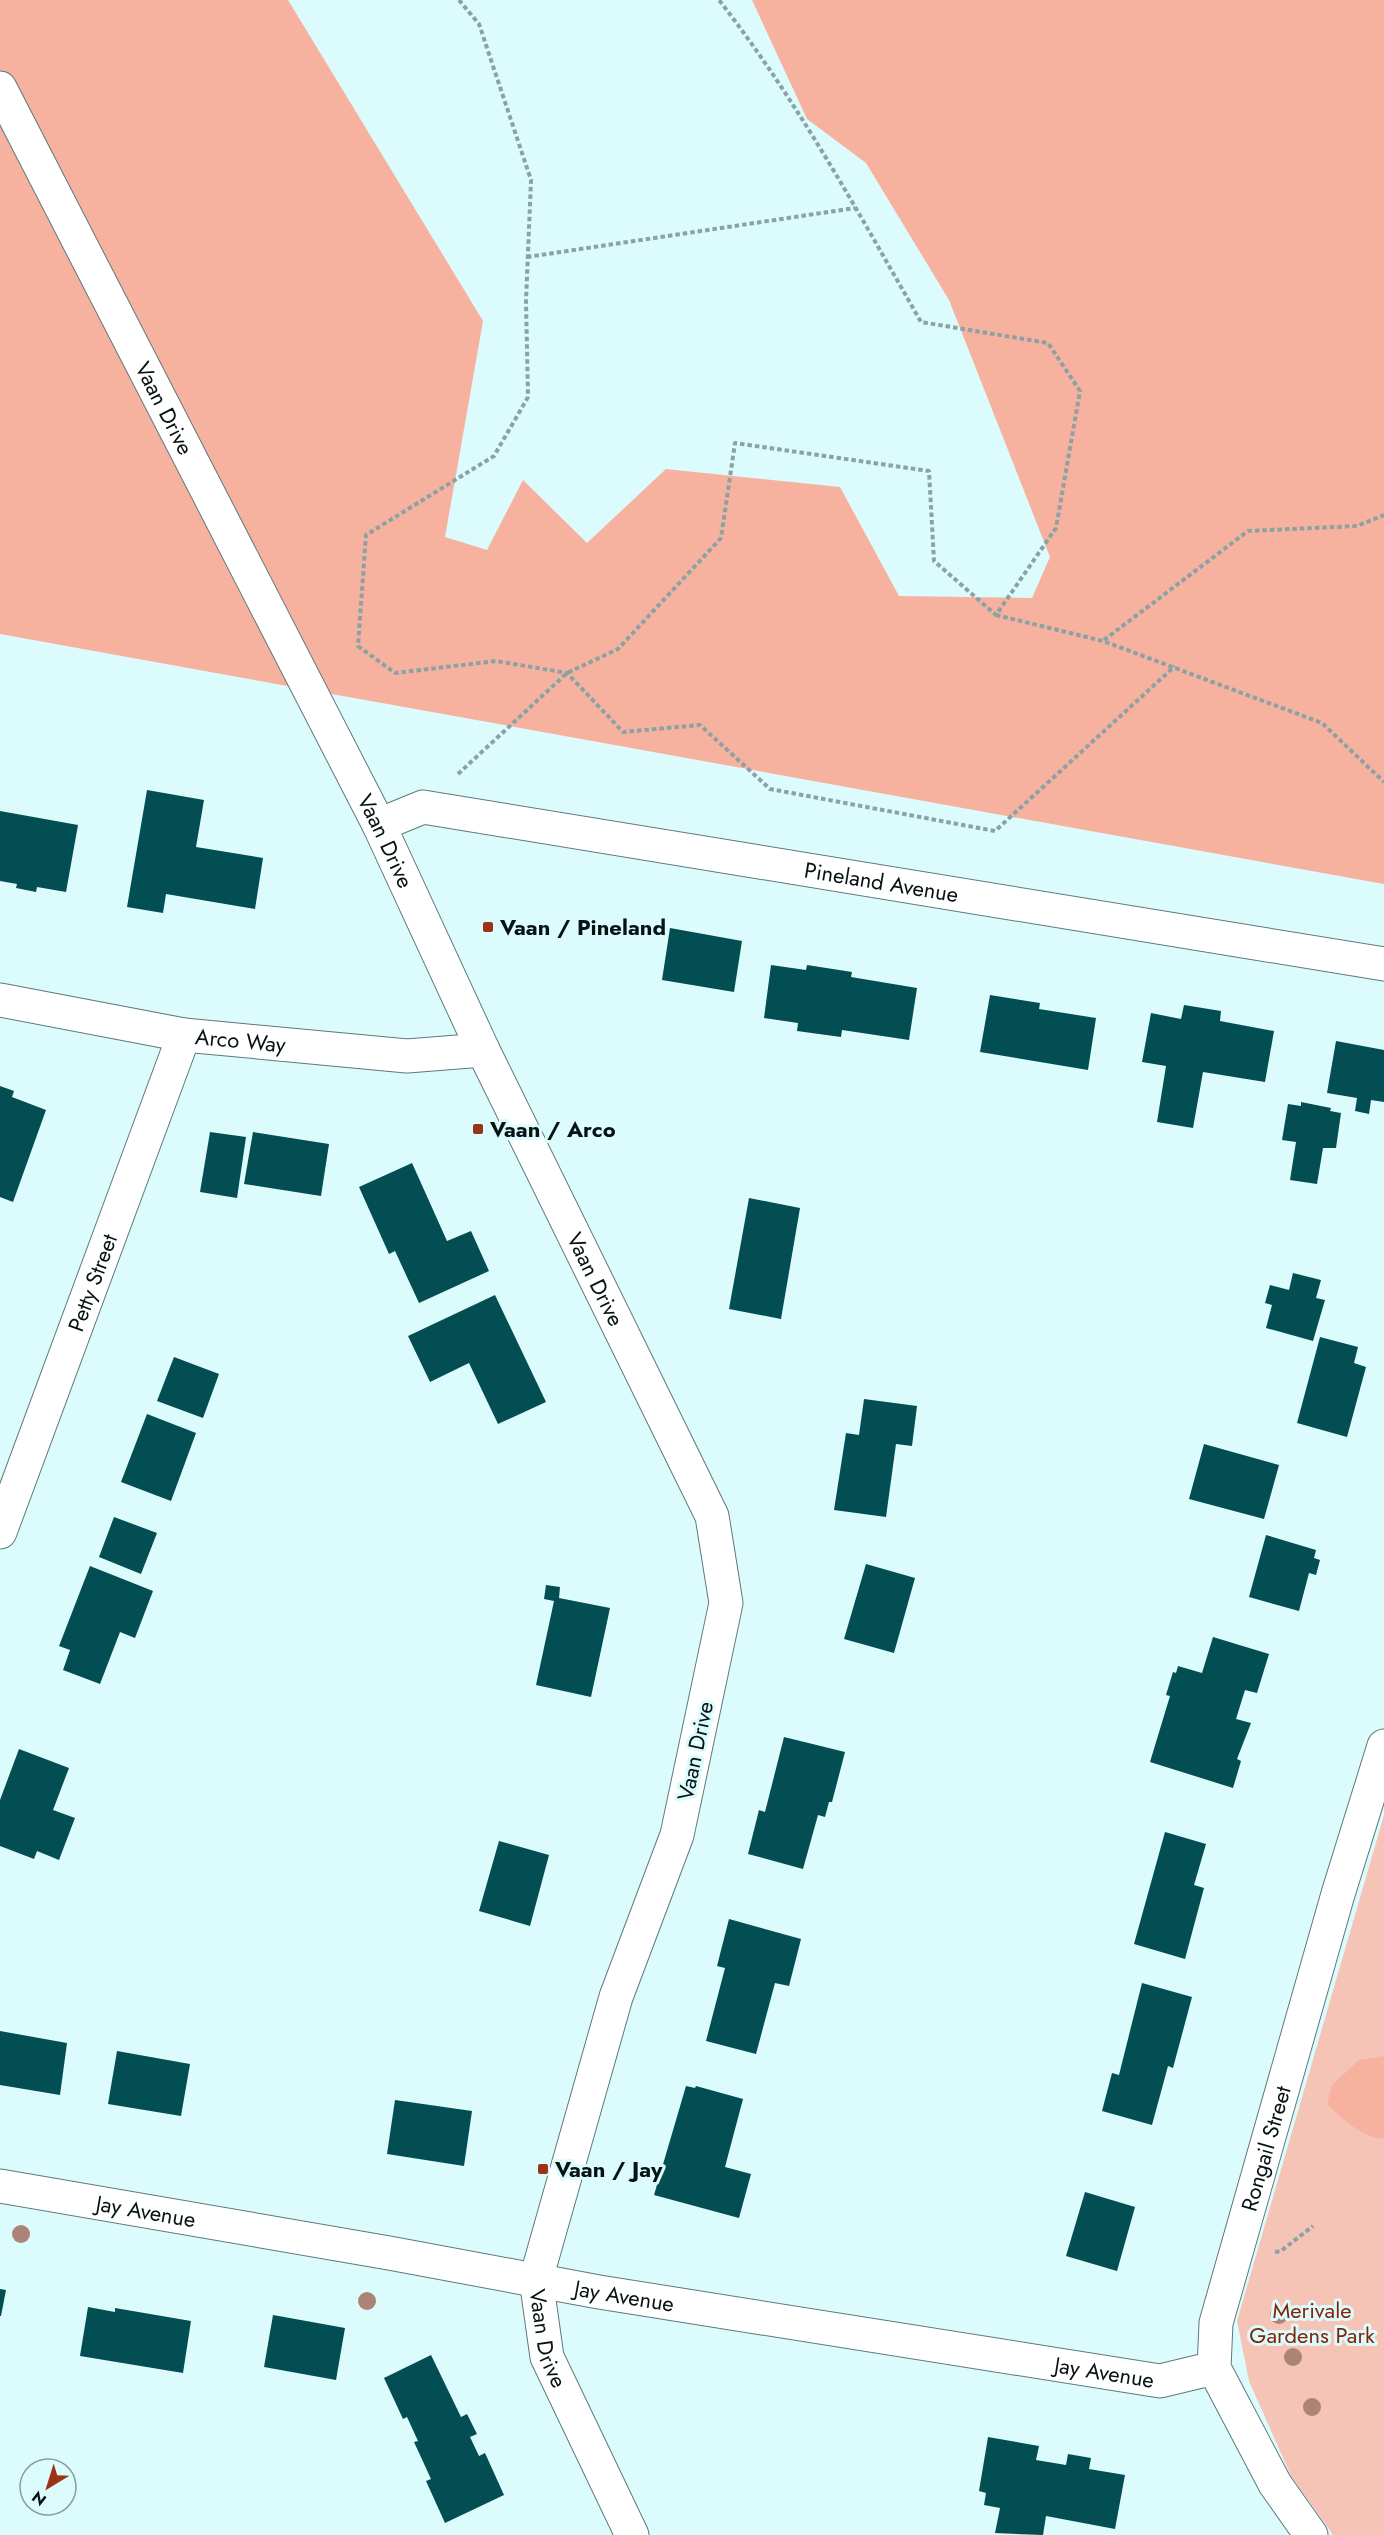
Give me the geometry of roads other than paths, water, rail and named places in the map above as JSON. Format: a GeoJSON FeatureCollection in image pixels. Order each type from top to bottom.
{"type":"FeatureCollection","features":[{"type":"Feature","properties":{"kind":"street","name":"Vaan Drive"},"geometry":{"type":"LineString","coordinates":[[0,88],[380,825],[483,1050],[712,1516],[726,1603],[677,1835],[616,1997],[536,2279],[547,2357],[632,2535]]}},
{"type":"Feature","properties":{"kind":"street","name":"Pineland Avenue"},"geometry":{"type":"LineString","coordinates":[[380,825],[423,807],[1384,964]]}},
{"type":"Feature","properties":{"kind":"street","name":"Arco Way"},"geometry":{"type":"LineString","coordinates":[[0,1000],[184,1035],[408,1056],[483,1050]]}},
{"type":"Feature","properties":{"kind":"street","name":"Petty Street"},"geometry":{"type":"LineString","coordinates":[[0,1532],[184,1035]]}},
{"type":"Feature","properties":{"kind":"street","name":"Rongail Street"},"geometry":{"type":"LineString","coordinates":[[1214,2368],[1216,2323],[1338,1894],[1384,1746]]}},
{"type":"Feature","properties":{"kind":"street","name":"Jay Avenue"},"geometry":{"type":"LineString","coordinates":[[0,2186],[536,2279],[599,2292],[1160,2381],[1214,2368]]}},
{"type":"Feature","properties":{"kind":"street"},"geometry":{"type":"LineString","coordinates":[[1214,2368],[1275,2484],[1311,2535]]}},
{"type":"Feature","properties":{"kind":"place","name":"Vaan / Pineland"},"geometry":{"type":"Point","coordinates":[488,927]}},
{"type":"Feature","properties":{"kind":"place","name":"Vaan / Arco"},"geometry":{"type":"Point","coordinates":[478,1129]}},
{"type":"Feature","properties":{"kind":"place","name":"Vaan / Jay"},"geometry":{"type":"Point","coordinates":[543,2169]}},
{"type":"Feature","properties":{"kind":"park label","name":"Merivale Gardens Park"},"geometry":{"type":"Point","coordinates":[1312,2322]}}]}
